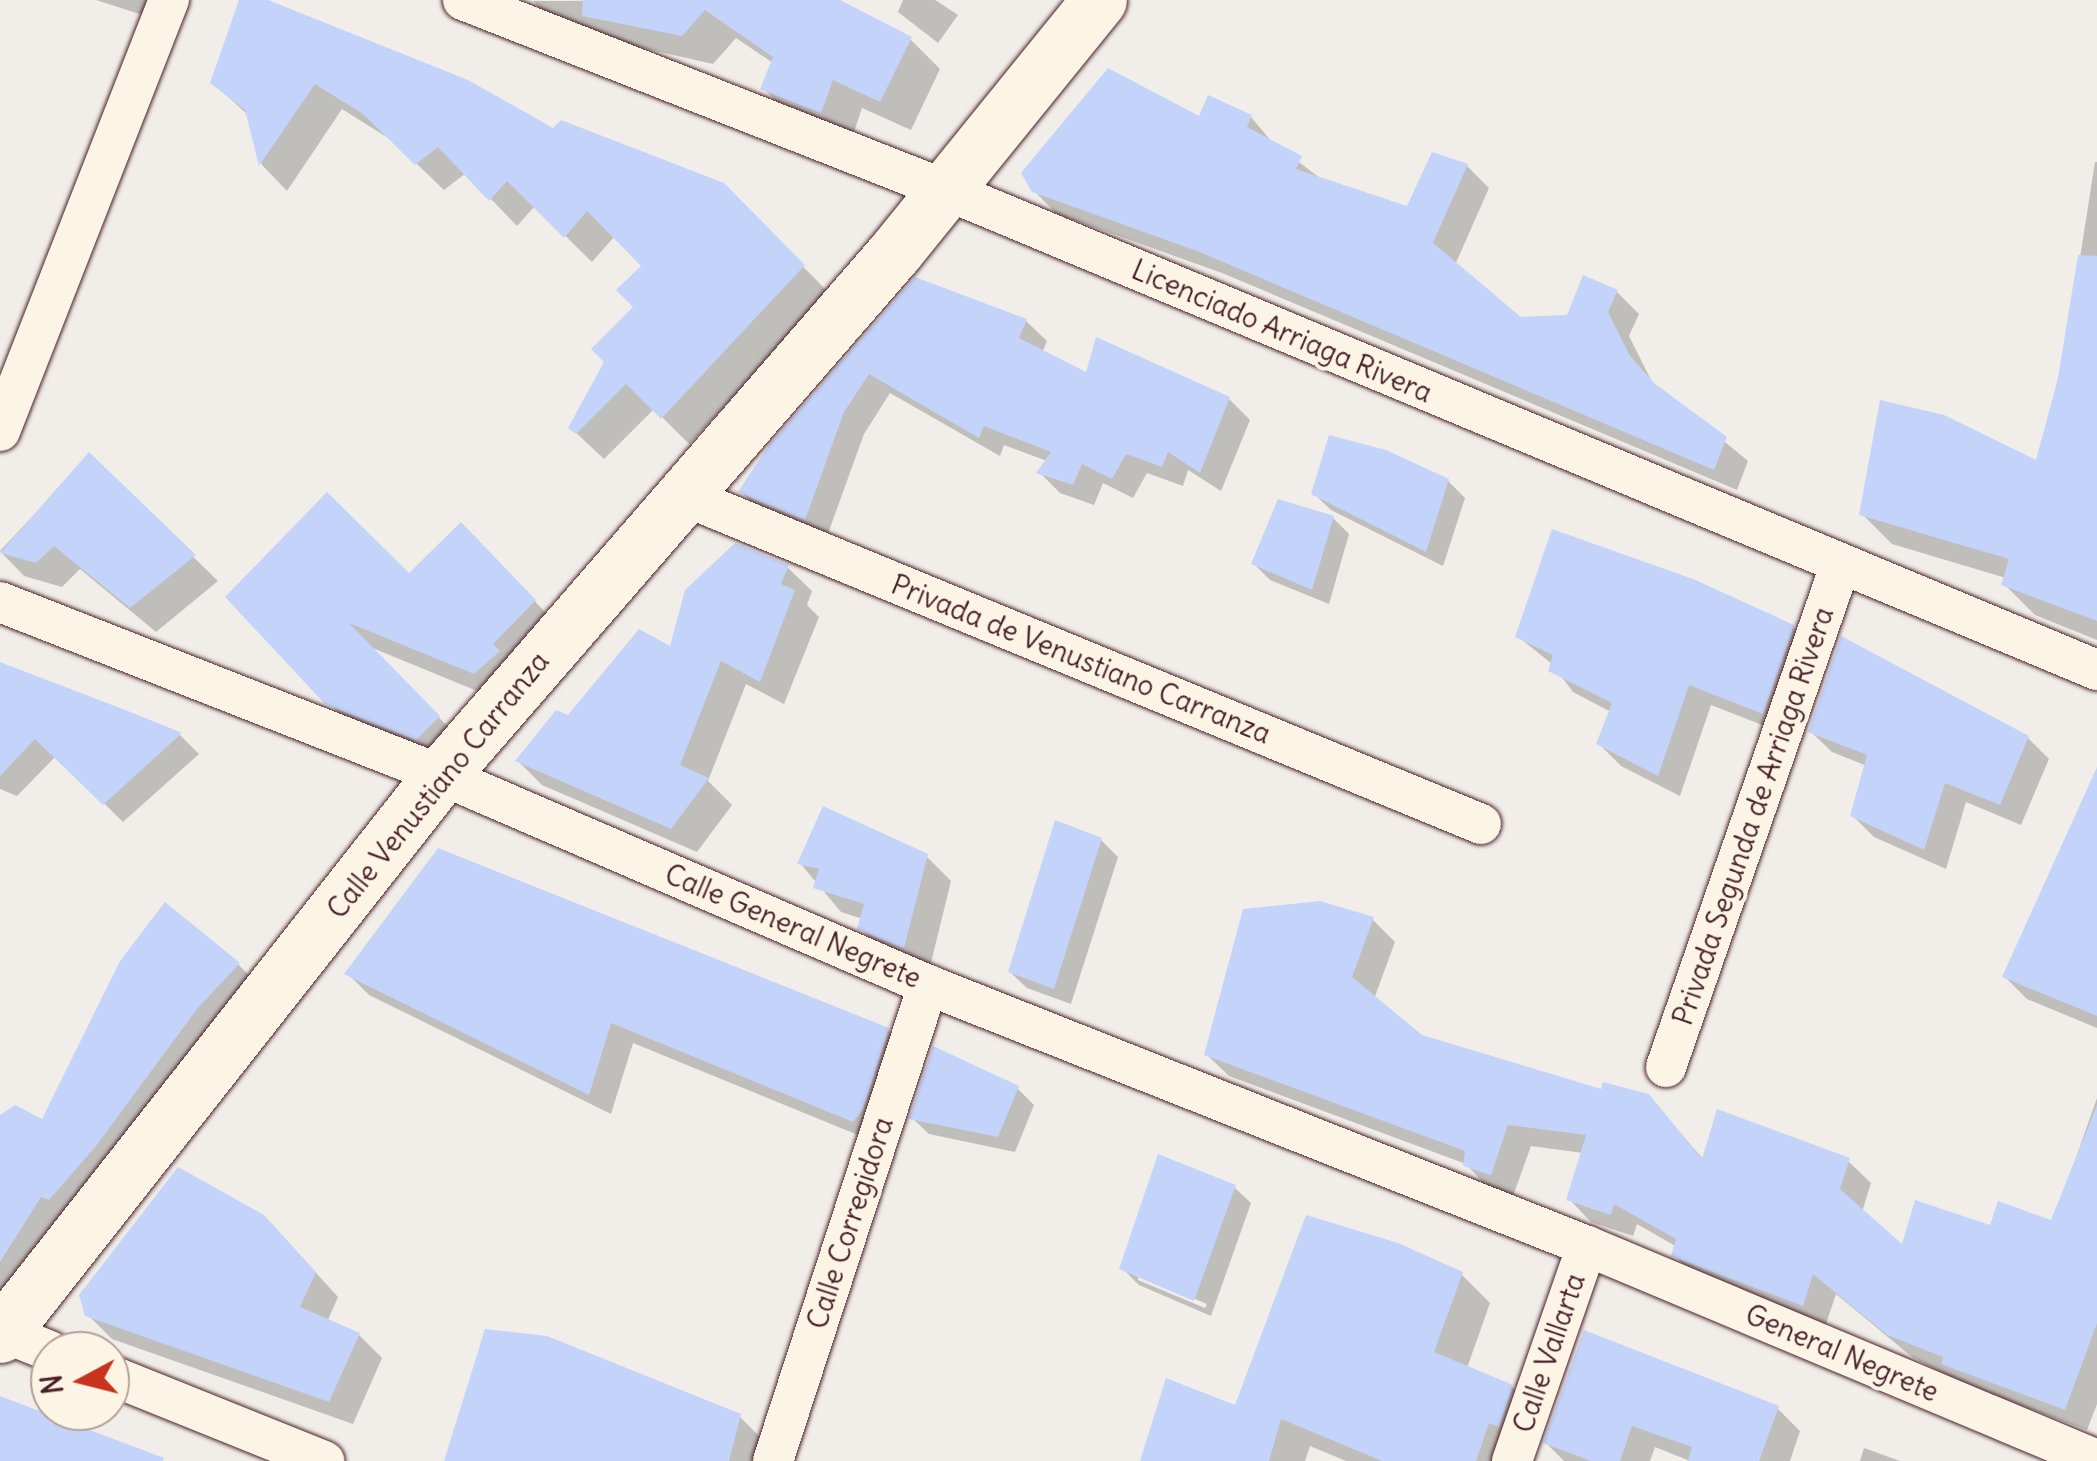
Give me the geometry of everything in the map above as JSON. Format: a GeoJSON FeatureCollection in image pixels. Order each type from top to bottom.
{"type":"FeatureCollection","features":[{"type":"Feature","properties":{"kind":"street"},"geometry":{"type":"LineString","coordinates":[[0,431],[169,0]]}},
{"type":"Feature","properties":{"kind":"street","name":"Licenciado Arriaga Rivera"},"geometry":{"type":"LineString","coordinates":[[463,0],[931,184],[2097,670]]}},
{"type":"Feature","properties":{"kind":"street","name":"Calle Venustiano Carranza"},"geometry":{"type":"LineString","coordinates":[[13,1337],[441,775],[895,252],[931,184],[1056,0]]}},
{"type":"Feature","properties":{"kind":"street","name":"Calle Venustiano Carranza"},"geometry":{"type":"LineString","coordinates":[[931,184],[1100,0]]}},
{"type":"Feature","properties":{"kind":"street","name":"Privada de Venustiano Carranza"},"geometry":{"type":"LineString","coordinates":[[682,496],[1480,824]]}},
{"type":"Feature","properties":{"kind":"street","name":"Privada Segunda de Arriaga Rivera"},"geometry":{"type":"LineString","coordinates":[[1666,1067],[1840,566]]}},
{"type":"Feature","properties":{"kind":"street","name":"Calle General Negrete"},"geometry":{"type":"LineString","coordinates":[[0,602],[441,775],[928,984],[1587,1246]]}},
{"type":"Feature","properties":{"kind":"street","name":"Calle Corregidora"},"geometry":{"type":"LineString","coordinates":[[772,1461],[928,984]]}},
{"type":"Feature","properties":{"kind":"street","name":"General Negrete"},"geometry":{"type":"LineString","coordinates":[[1587,1246],[2097,1460]]}},
{"type":"Feature","properties":{"kind":"street","name":"Calle Vallarta"},"geometry":{"type":"LineString","coordinates":[[1512,1461],[1587,1246]]}},
{"type":"Feature","properties":{"kind":"street"},"geometry":{"type":"LineString","coordinates":[[130,1383],[324,1461]]}},
{"type":"Feature","properties":{"kind":"building"},"geometry":{"type":"Polygon","coordinates":[[[239,0],[268,0],[468,80],[553,128],[561,120],[724,183],[805,265],[661,419],[626,384],[576,434],[568,428],[604,362],[591,349],[633,307],[616,290],[641,266],[587,211],[564,238],[507,181],[489,201],[438,147],[415,165],[363,114],[315,84],[259,166],[245,110],[210,83],[239,0]]]}},
{"type":"Feature","properties":{"kind":"building"},"geometry":{"type":"Polygon","coordinates":[[[583,0],[840,0],[912,37],[880,102],[833,80],[821,113],[760,89],[773,57],[705,10],[682,36],[582,16],[583,0]]]}},
{"type":"Feature","properties":{"kind":"building"},"geometry":{"type":"Polygon","coordinates":[[[1108,68],[1199,116],[1208,95],[1252,115],[1247,127],[1302,156],[1296,169],[1407,206],[1432,152],[1468,164],[1433,243],[1521,317],[1567,315],[1583,275],[1618,290],[1608,312],[1630,356],[1654,383],[1727,437],[1714,470],[1197,251],[1032,192],[1021,173],[1108,68]]]}},
{"type":"Feature","properties":{"kind":"building"},"geometry":{"type":"Polygon","coordinates":[[[2078,255],[2097,256],[2097,621],[2001,585],[2009,559],[1859,515],[1880,400],[1944,415],[2036,460],[2058,378],[2078,255]]]}},
{"type":"Feature","properties":{"kind":"building"},"geometry":{"type":"Polygon","coordinates":[[[915,277],[1027,319],[1019,338],[1086,372],[1096,337],[1230,397],[1200,473],[1168,452],[1162,467],[1126,454],[1112,479],[1082,464],[1073,485],[1036,473],[1051,452],[984,426],[979,438],[869,374],[844,412],[805,520],[738,492],[769,445],[915,277]]]}},
{"type":"Feature","properties":{"kind":"building"},"geometry":{"type":"Polygon","coordinates":[[[1329,435],[1386,450],[1449,479],[1426,552],[1311,494],[1329,435]]]}},
{"type":"Feature","properties":{"kind":"building"},"geometry":{"type":"Polygon","coordinates":[[[89,452],[196,555],[130,608],[54,546],[36,563],[0,553],[89,452]]]}},
{"type":"Feature","properties":{"kind":"building"},"geometry":{"type":"Polygon","coordinates":[[[327,492],[409,573],[461,522],[536,600],[493,644],[500,651],[474,674],[349,623],[440,716],[416,740],[325,704],[225,597],[327,492]]]}},
{"type":"Feature","properties":{"kind":"building"},"geometry":{"type":"Polygon","coordinates":[[[1278,499],[1334,516],[1312,590],[1251,564],[1278,499]]]}},
{"type":"Feature","properties":{"kind":"building"},"geometry":{"type":"Polygon","coordinates":[[[1552,529],[1693,579],[1794,625],[1763,714],[1689,685],[1658,776],[1596,744],[1612,703],[1548,671],[1553,655],[1515,637],[1552,529]]]}},
{"type":"Feature","properties":{"kind":"building"},"geometry":{"type":"Polygon","coordinates":[[[735,543],[789,565],[781,584],[795,590],[760,682],[721,661],[680,765],[709,778],[671,829],[515,761],[556,710],[568,715],[639,629],[670,646],[685,590],[735,543]]]}},
{"type":"Feature","properties":{"kind":"building"},"geometry":{"type":"Polygon","coordinates":[[[1841,636],[2029,736],[2000,805],[1945,783],[1924,850],[1850,816],[1867,755],[1808,732],[1841,636]]]}},
{"type":"Feature","properties":{"kind":"building"},"geometry":{"type":"Polygon","coordinates":[[[0,662],[182,733],[103,805],[35,739],[0,776],[0,662]]]}},
{"type":"Feature","properties":{"kind":"building"},"geometry":{"type":"Polygon","coordinates":[[[2097,767],[2097,1016],[2002,977],[2097,767]]]}},
{"type":"Feature","properties":{"kind":"building"},"geometry":{"type":"Polygon","coordinates":[[[823,806],[928,854],[904,948],[857,929],[864,904],[813,888],[819,869],[797,864],[823,806]]]}},
{"type":"Feature","properties":{"kind":"building"},"geometry":{"type":"Polygon","coordinates":[[[1055,820],[1102,838],[1054,989],[1008,972],[1055,820]]]}},
{"type":"Feature","properties":{"kind":"building"},"geometry":{"type":"Polygon","coordinates":[[[438,848],[889,1028],[863,1109],[853,1122],[611,1023],[589,1095],[344,974],[438,848]]]}},
{"type":"Feature","properties":{"kind":"building"},"geometry":{"type":"Polygon","coordinates":[[[1320,901],[1374,917],[1352,977],[1422,1035],[1601,1089],[1603,1082],[1649,1094],[1702,1159],[1717,1109],[1850,1158],[1840,1189],[1902,1244],[1915,1200],[1990,1225],[1998,1201],[2051,1220],[2097,1105],[2097,1323],[2065,1410],[1941,1364],[1943,1357],[1887,1335],[1813,1274],[1803,1306],[1671,1256],[1676,1239],[1614,1204],[1611,1215],[1566,1200],[1586,1135],[1508,1125],[1491,1175],[1463,1166],[1465,1151],[1204,1055],[1243,909],[1320,901]]]}},
{"type":"Feature","properties":{"kind":"building"},"geometry":{"type":"Polygon","coordinates":[[[165,902],[240,963],[197,1009],[96,1146],[49,1200],[41,1197],[0,1262],[0,1115],[15,1105],[42,1119],[120,961],[165,902]]]}},
{"type":"Feature","properties":{"kind":"building"},"geometry":{"type":"Polygon","coordinates":[[[933,1046],[1019,1086],[998,1137],[909,1119],[933,1046]]]}},
{"type":"Feature","properties":{"kind":"building"},"geometry":{"type":"Polygon","coordinates":[[[1158,1154],[1236,1185],[1194,1301],[1119,1269],[1158,1154]]]}},
{"type":"Feature","properties":{"kind":"building"},"geometry":{"type":"Polygon","coordinates":[[[178,1167],[264,1215],[316,1272],[300,1307],[360,1333],[329,1402],[85,1316],[79,1295],[178,1167]]]}},
{"type":"Feature","properties":{"kind":"building"},"geometry":{"type":"Polygon","coordinates":[[[1306,1215],[1398,1243],[1463,1272],[1434,1352],[1513,1385],[1499,1427],[1489,1423],[1476,1461],[1382,1461],[1281,1419],[1269,1461],[1140,1461],[1166,1378],[1235,1405],[1306,1215]]]}},
{"type":"Feature","properties":{"kind":"building"},"geometry":{"type":"Polygon","coordinates":[[[485,1329],[547,1336],[741,1414],[729,1461],[444,1461],[485,1329]]]}},
{"type":"Feature","properties":{"kind":"building"},"geometry":{"type":"Polygon","coordinates":[[[1584,1330],[1779,1406],[1759,1461],[1688,1461],[1692,1447],[1632,1426],[1620,1461],[1591,1461],[1543,1443],[1584,1330]]]}},
{"type":"Feature","properties":{"kind":"building"},"geometry":{"type":"Polygon","coordinates":[[[0,1396],[30,1407],[30,1431],[93,1431],[164,1458],[163,1461],[0,1461],[0,1396]]]}}]}
